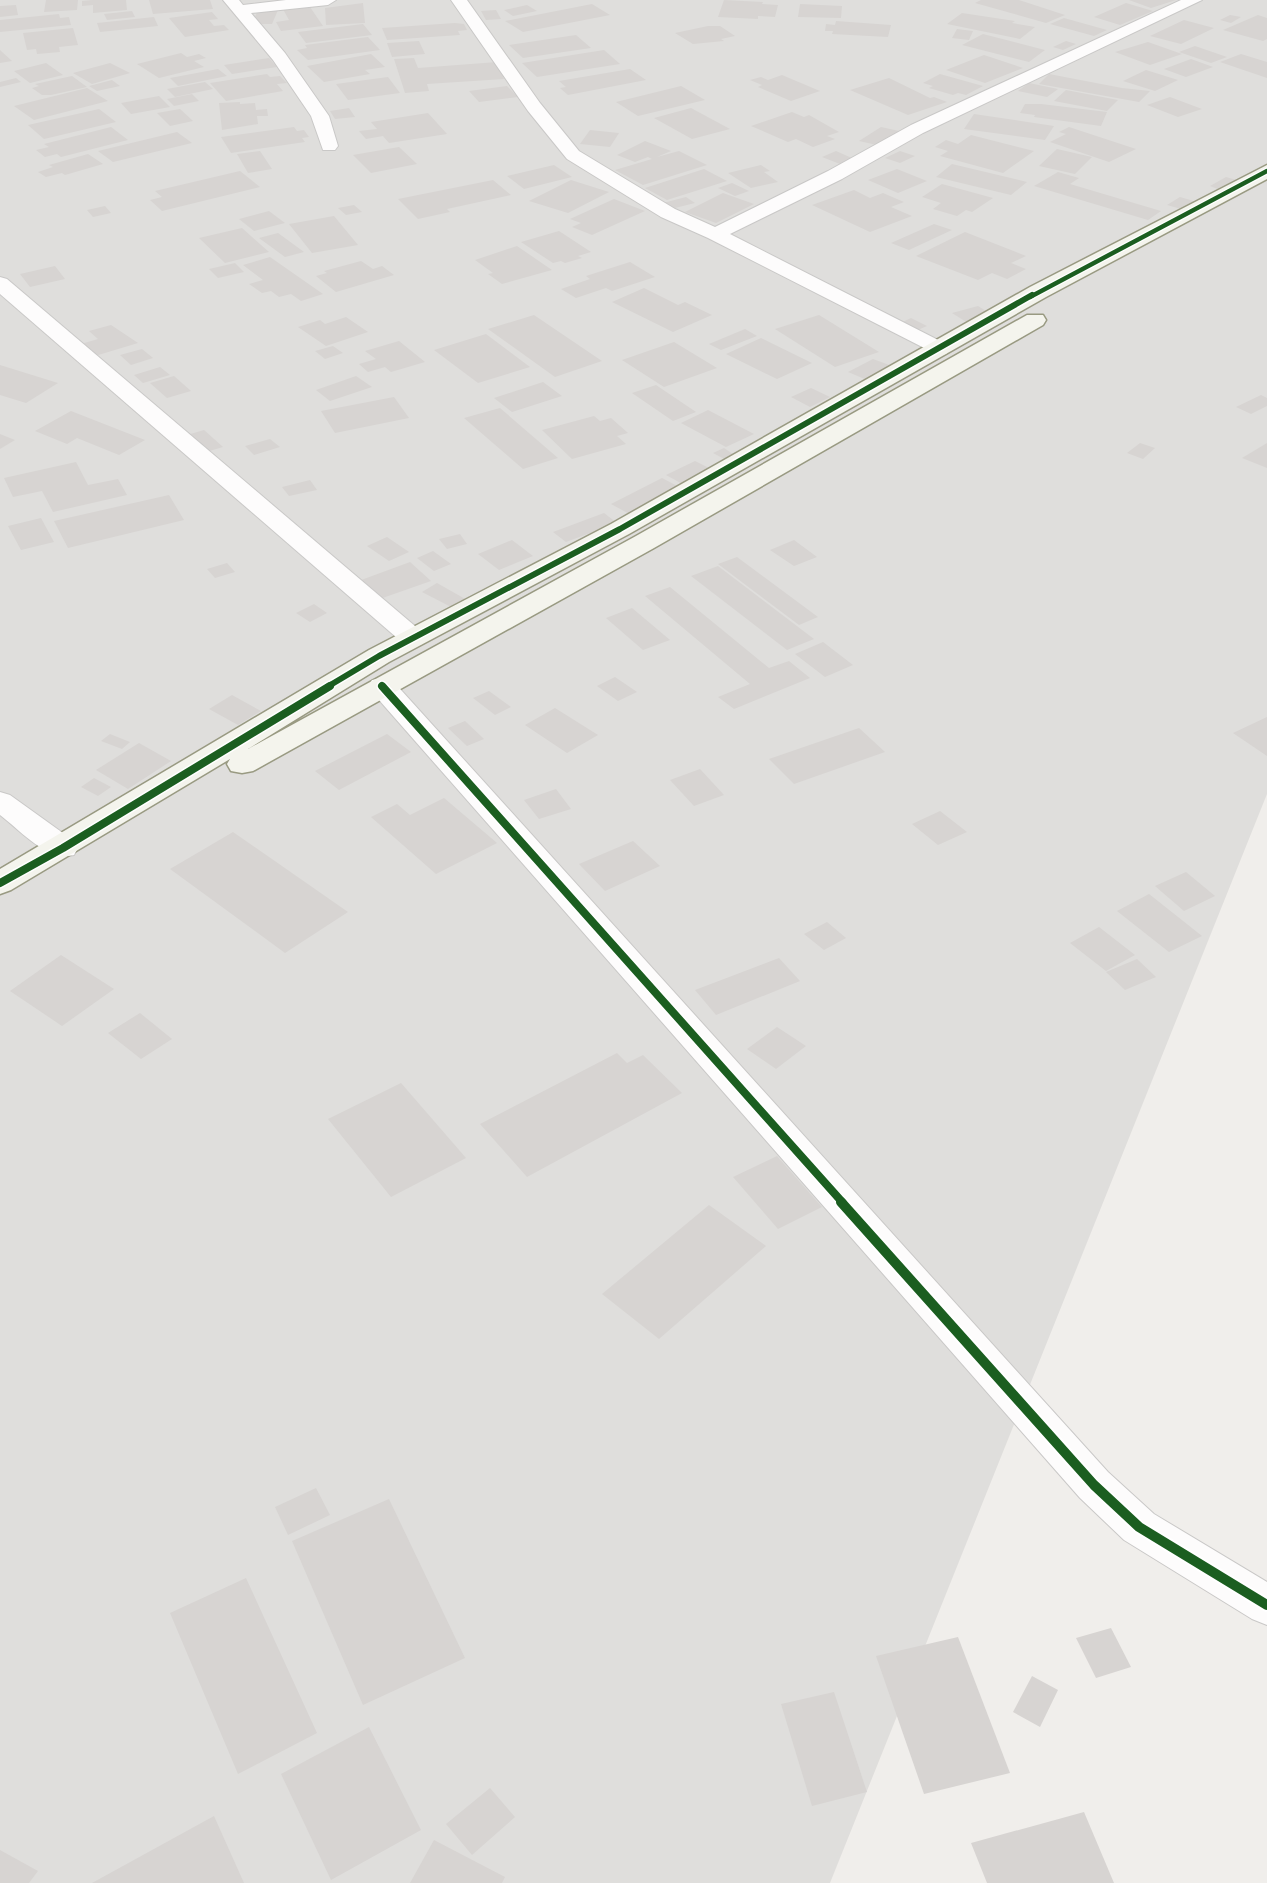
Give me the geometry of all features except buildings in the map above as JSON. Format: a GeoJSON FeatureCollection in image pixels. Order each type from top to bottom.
{"type":"FeatureCollection","features":[{"type":"Feature","properties":{"kind":"street"},"geometry":{"type":"LineString","coordinates":[[235,5],[328,0]]}},
{"type":"Feature","properties":{"kind":"street"},"geometry":{"type":"LineString","coordinates":[[459,0],[534,107],[573,155],[668,213],[715,234],[938,349]]}},
{"type":"Feature","properties":{"kind":"street"},"geometry":{"type":"LineString","coordinates":[[715,234],[835,175],[917,129],[1194,0]]}},
{"type":"Feature","properties":{"kind":"street"},"geometry":{"type":"LineString","coordinates":[[235,5],[279,57],[320,116],[329,146]]}},
{"type":"Feature","properties":{"kind":"street"},"geometry":{"type":"LineString","coordinates":[[0,883],[63,848],[413,638],[620,529],[938,349],[1267,171]]}},
{"type":"Feature","properties":{"kind":"street"},"geometry":{"type":"LineString","coordinates":[[0,900],[645,542],[1065,302],[1267,193]]}},
{"type":"Feature","properties":{"kind":"street"},"geometry":{"type":"LineString","coordinates":[[0,283],[413,638]]}},
{"type":"Feature","properties":{"kind":"street"},"geometry":{"type":"LineString","coordinates":[[620,529],[645,542]]}},
{"type":"Feature","properties":{"kind":"street"},"geometry":{"type":"LineString","coordinates":[[382,686],[1094,1485],[1138,1527],[1267,1605]]}},
{"type":"Feature","properties":{"kind":"street"},"geometry":{"type":"LineString","coordinates":[[0,801],[63,848]]}},
{"type":"Feature","properties":{"kind":"shaded area"},"geometry":{"type":"Polygon","coordinates":[[[0,0],[1267,0],[1267,794],[830,1883],[0,1883],[0,0]]]}},
{"type":"Feature","properties":{"kind":"cycle path"},"geometry":{"type":"LineString","coordinates":[[0,883],[63,848],[379,656],[620,529],[1038,292],[1267,171]]}},
{"type":"Feature","properties":{"kind":"cycle path"},"geometry":{"type":"LineString","coordinates":[[382,686],[1094,1485],[1139,1527],[1267,1605]]}}]}
